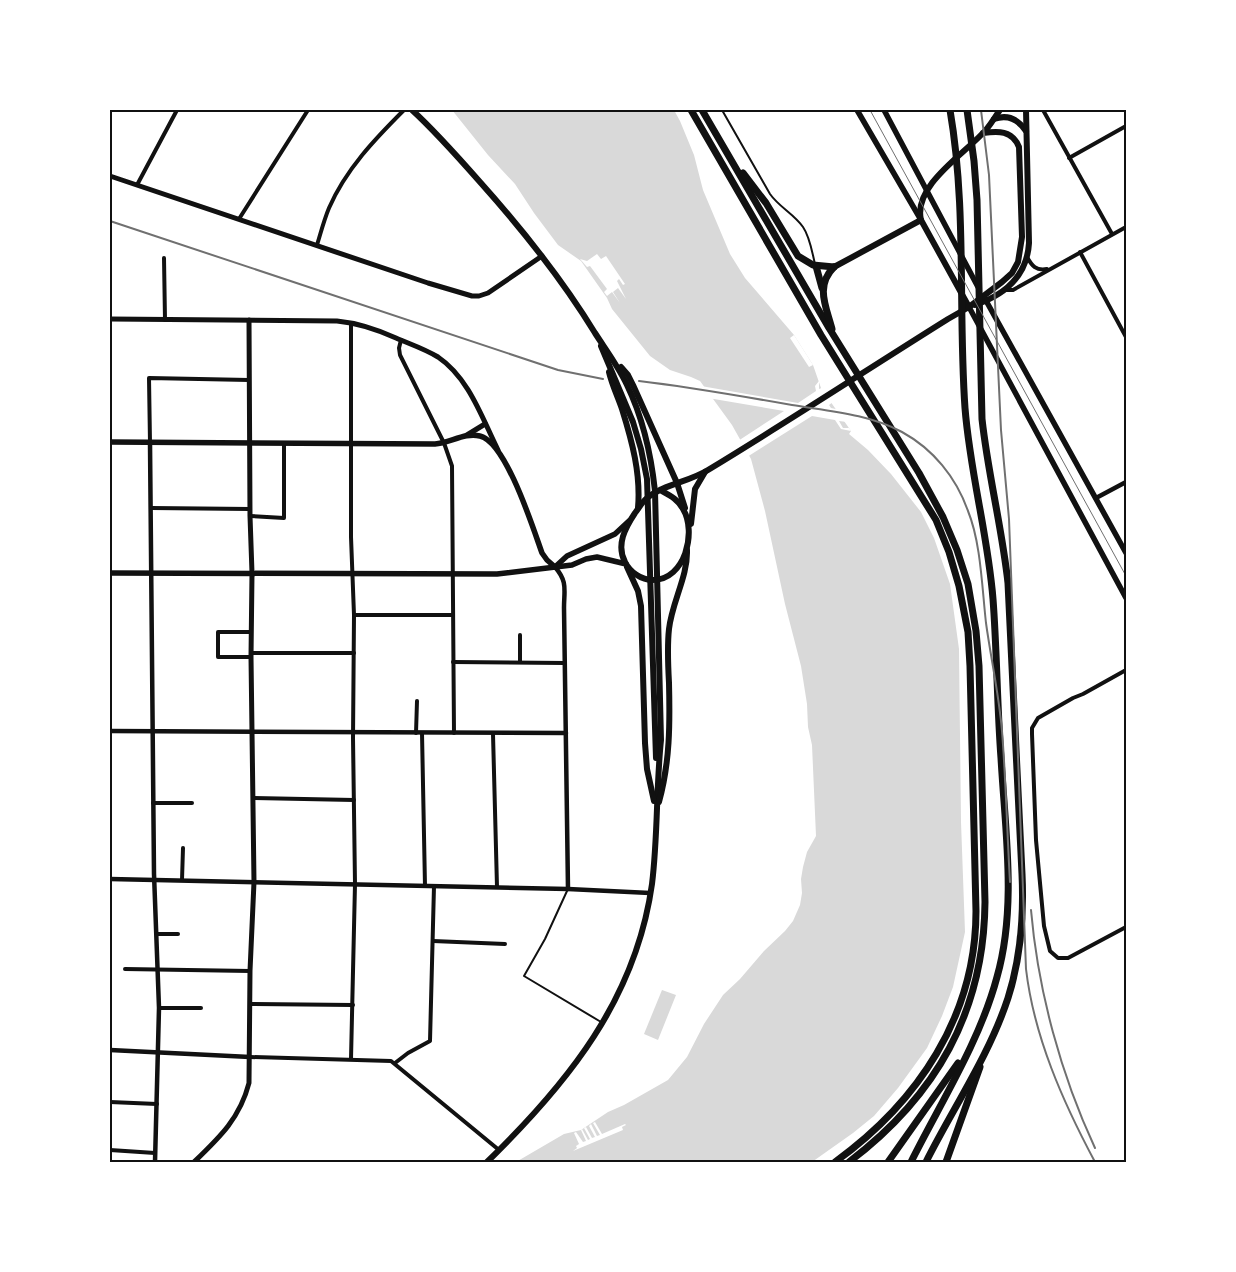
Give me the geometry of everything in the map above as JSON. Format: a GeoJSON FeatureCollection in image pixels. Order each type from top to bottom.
{"type":"FeatureCollection","features":[{"type":"Feature","properties":{"kind":"highway"},"geometry":{"type":"LineString","coordinates":[[412,110],[483,186],[542,256],[598,337],[610,360],[646,452],[655,630],[654,740],[657,774],[654,863],[643,928],[619,994],[585,1052],[487,1162]]}},
{"type":"Feature","properties":{"kind":"highway"},"geometry":{"type":"LineString","coordinates":[[691,110],[843,371],[930,510],[949,552],[960,586],[968,632],[976,923],[974,953],[966,988],[954,1021],[937,1053],[917,1082],[890,1114],[864,1139],[835,1162]]}},
{"type":"Feature","properties":{"kind":"highway"},"geometry":{"type":"LineString","coordinates":[[702,110],[835,339],[938,506],[957,550],[968,584],[975,624],[978,654],[985,902],[984,938],[978,973],[968,1007],[952,1044],[933,1075],[906,1109],[882,1134],[849,1162]]}},
{"type":"Feature","properties":{"kind":"highway"},"geometry":{"type":"LineString","coordinates":[[912,1162],[970,1047],[987,1008],[998,975],[1005,940],[1007,898],[994,605],[987,547],[968,436],[964,387],[960,196],[956,148],[950,110]]}},
{"type":"Feature","properties":{"kind":"highway"},"geometry":{"type":"LineString","coordinates":[[926,1162],[983,1055],[1003,1012],[1014,977],[1021,942],[1023,906],[1008,583],[985,442],[982,407],[977,186],[967,110]]}},
{"type":"Feature","properties":{"kind":"highway"},"geometry":{"type":"LineString","coordinates":[[969,308],[921,220],[920,208],[936,178],[983,133],[1000,110]]}},
{"type":"Feature","properties":{"kind":"highway"},"geometry":{"type":"LineString","coordinates":[[656,812],[646,762],[641,606],[638,591],[622,555],[624,532],[646,498],[660,490],[706,472],[952,317],[1004,290],[1019,275],[1027,257],[1029,230],[1026,110]]}},
{"type":"Feature","properties":{"kind":"highway"},"geometry":{"type":"LineString","coordinates":[[992,121],[1002,117],[1012,118],[1020,122],[1027,132]]}},
{"type":"Feature","properties":{"kind":"highway"},"geometry":{"type":"LineString","coordinates":[[983,133],[1005,132],[1013,136],[1019,146],[1021,248],[1015,268],[984,299]]}},
{"type":"Feature","properties":{"kind":"highway"},"geometry":{"type":"LineString","coordinates":[[728,155],[756,190],[798,256],[806,263],[816,266],[834,267]]}},
{"type":"Feature","properties":{"kind":"highway"},"geometry":{"type":"LineString","coordinates":[[823,293],[824,280],[834,267],[921,220]]}},
{"type":"Feature","properties":{"kind":"highway"},"geometry":{"type":"LineString","coordinates":[[816,266],[835,339]]}},
{"type":"Feature","properties":{"kind":"highway"},"geometry":{"type":"LineString","coordinates":[[610,360],[628,375],[677,483],[688,519],[689,533]]}},
{"type":"Feature","properties":{"kind":"highway"},"geometry":{"type":"LineString","coordinates":[[610,360],[611,380],[628,427],[635,458],[640,488],[638,508]]}},
{"type":"Feature","properties":{"kind":"highway"},"geometry":{"type":"LineString","coordinates":[[656,812],[665,778],[668,757],[668,630],[674,602],[686,566],[695,489],[706,472]]}},
{"type":"Feature","properties":{"kind":"highway"},"geometry":{"type":"LineString","coordinates":[[660,490],[678,502],[688,519]]}},
{"type":"Feature","properties":{"kind":"highway"},"geometry":{"type":"LineString","coordinates":[[626,564],[634,573],[645,578],[654,580],[662,578],[678,567],[687,545]]}},
{"type":"Feature","properties":{"kind":"highway"},"geometry":{"type":"LineString","coordinates":[[888,1162],[970,1047]]}},
{"type":"Feature","properties":{"kind":"highway"},"geometry":{"type":"LineString","coordinates":[[946,1162],[965,1106],[976,1083],[983,1055]]}},
{"type":"Feature","properties":{"kind":"main road"},"geometry":{"type":"LineString","coordinates":[[857,110],[921,220]]}},
{"type":"Feature","properties":{"kind":"main road"},"geometry":{"type":"LineString","coordinates":[[884,110],[984,299],[1126,553]]}},
{"type":"Feature","properties":{"kind":"main road"},"geometry":{"type":"LineString","coordinates":[[110,176],[428,283],[475,296],[488,293],[542,256]]}},
{"type":"Feature","properties":{"kind":"main road"},"geometry":{"type":"LineString","coordinates":[[969,308],[1126,598]]}},
{"type":"Feature","properties":{"kind":"main road"},"geometry":{"type":"LineString","coordinates":[[110,319],[336,321],[374,328],[432,354],[452,369],[469,391],[520,495],[543,555],[555,567]]}},
{"type":"Feature","properties":{"kind":"main road"},"geometry":{"type":"LineString","coordinates":[[194,1162],[227,1130],[245,1099],[249,1083],[250,971],[254,882],[250,320]]}},
{"type":"Feature","properties":{"kind":"main road"},"geometry":{"type":"LineString","coordinates":[[463,437],[485,424]]}},
{"type":"Feature","properties":{"kind":"main road"},"geometry":{"type":"LineString","coordinates":[[110,442],[444,443],[473,435],[490,441],[499,451]]}},
{"type":"Feature","properties":{"kind":"main road"},"geometry":{"type":"LineString","coordinates":[[555,567],[567,556],[615,534],[631,519]]}},
{"type":"Feature","properties":{"kind":"main road"},"geometry":{"type":"LineString","coordinates":[[110,574],[505,573],[572,565],[594,557],[608,558],[626,564]]}},
{"type":"Feature","properties":{"kind":"street"},"geometry":{"type":"LineString","coordinates":[[137,185],[177,110]]}},
{"type":"Feature","properties":{"kind":"street"},"geometry":{"type":"LineString","coordinates":[[239,219],[308,110]]}},
{"type":"Feature","properties":{"kind":"street"},"geometry":{"type":"LineString","coordinates":[[317,245],[326,216],[344,181],[370,145],[404,110]]}},
{"type":"Feature","properties":{"kind":"street"},"geometry":{"type":"LineString","coordinates":[[1043,110],[1112,234]]}},
{"type":"Feature","properties":{"kind":"street"},"geometry":{"type":"LineString","coordinates":[[1069,158],[1126,126]]}},
{"type":"Feature","properties":{"kind":"street"},"geometry":{"type":"LineString","coordinates":[[1004,290],[1013,290],[1126,227]]}},
{"type":"Feature","properties":{"kind":"street"},"geometry":{"type":"LineString","coordinates":[[1080,252],[1126,337]]}},
{"type":"Feature","properties":{"kind":"street"},"geometry":{"type":"LineString","coordinates":[[1027,257],[1035,268],[1043,270],[1051,268]]}},
{"type":"Feature","properties":{"kind":"street"},"geometry":{"type":"LineString","coordinates":[[164,258],[165,320]]}},
{"type":"Feature","properties":{"kind":"street"},"geometry":{"type":"LineString","coordinates":[[351,323],[355,884],[351,1059]]}},
{"type":"Feature","properties":{"kind":"street"},"geometry":{"type":"LineString","coordinates":[[401,340],[399,350],[401,357],[444,443],[452,470],[454,733]]}},
{"type":"Feature","properties":{"kind":"street"},"geometry":{"type":"LineString","coordinates":[[155,1162],[159,1054],[159,969],[154,880],[149,378],[250,380]]}},
{"type":"Feature","properties":{"kind":"street"},"geometry":{"type":"LineString","coordinates":[[250,516],[284,518],[284,443]]}},
{"type":"Feature","properties":{"kind":"street"},"geometry":{"type":"LineString","coordinates":[[1096,498],[1126,482]]}},
{"type":"Feature","properties":{"kind":"street"},"geometry":{"type":"LineString","coordinates":[[151,508],[250,509]]}},
{"type":"Feature","properties":{"kind":"street"},"geometry":{"type":"LineString","coordinates":[[555,567],[562,576],[565,585],[568,889]]}},
{"type":"Feature","properties":{"kind":"street"},"geometry":{"type":"LineString","coordinates":[[354,615],[453,615]]}},
{"type":"Feature","properties":{"kind":"street"},"geometry":{"type":"LineString","coordinates":[[251,632],[218,632],[218,657],[354,653]]}},
{"type":"Feature","properties":{"kind":"street"},"geometry":{"type":"LineString","coordinates":[[520,635],[520,662]]}},
{"type":"Feature","properties":{"kind":"street"},"geometry":{"type":"LineString","coordinates":[[454,662],[565,663]]}},
{"type":"Feature","properties":{"kind":"street"},"geometry":{"type":"LineString","coordinates":[[1126,670],[1038,718],[1032,728],[1039,877],[1050,951],[1058,958],[1072,956],[1126,927]]}},
{"type":"Feature","properties":{"kind":"street"},"geometry":{"type":"LineString","coordinates":[[417,701],[425,886]]}},
{"type":"Feature","properties":{"kind":"street"},"geometry":{"type":"LineString","coordinates":[[110,731],[566,733]]}},
{"type":"Feature","properties":{"kind":"street"},"geometry":{"type":"LineString","coordinates":[[493,734],[497,887]]}},
{"type":"Feature","properties":{"kind":"street"},"geometry":{"type":"LineString","coordinates":[[253,798],[354,800]]}},
{"type":"Feature","properties":{"kind":"street"},"geometry":{"type":"LineString","coordinates":[[153,803],[192,802]]}},
{"type":"Feature","properties":{"kind":"street"},"geometry":{"type":"LineString","coordinates":[[182,880],[183,848]]}},
{"type":"Feature","properties":{"kind":"street"},"geometry":{"type":"LineString","coordinates":[[110,879],[497,887],[650,893]]}},
{"type":"Feature","properties":{"kind":"street"},"geometry":{"type":"LineString","coordinates":[[395,1063],[408,1053],[430,1041],[434,886]]}},
{"type":"Feature","properties":{"kind":"street"},"geometry":{"type":"LineString","coordinates":[[157,934],[178,934]]}},
{"type":"Feature","properties":{"kind":"street"},"geometry":{"type":"LineString","coordinates":[[433,941],[505,944]]}},
{"type":"Feature","properties":{"kind":"street"},"geometry":{"type":"LineString","coordinates":[[125,969],[250,971]]}},
{"type":"Feature","properties":{"kind":"street"},"geometry":{"type":"LineString","coordinates":[[250,1004],[353,1005]]}},
{"type":"Feature","properties":{"kind":"street"},"geometry":{"type":"LineString","coordinates":[[159,1008],[201,1008]]}},
{"type":"Feature","properties":{"kind":"street"},"geometry":{"type":"LineString","coordinates":[[110,1050],[159,1054],[389,1061],[395,1063],[499,1150]]}},
{"type":"Feature","properties":{"kind":"street"},"geometry":{"type":"LineString","coordinates":[[110,1102],[157,1104]]}},
{"type":"Feature","properties":{"kind":"street"},"geometry":{"type":"LineString","coordinates":[[110,1150],[155,1153]]}},
{"type":"Feature","properties":{"kind":"lane"},"geometry":{"type":"LineString","coordinates":[[722,110],[772,198],[804,228],[810,241],[816,266]]}},
{"type":"Feature","properties":{"kind":"lane"},"geometry":{"type":"LineString","coordinates":[[568,889],[545,939],[524,976],[603,1023]]}},
{"type":"Feature","properties":{"kind":"shaded area"},"geometry":{"type":"Polygon","coordinates":[[[452,110],[674,110],[694,155],[703,190],[730,254],[745,278],[794,335],[813,365],[821,388],[851,431],[849,434],[868,450],[891,474],[921,512],[934,538],[950,584],[959,649],[961,822],[965,932],[953,987],[927,1048],[898,1088],[874,1116],[812,1162],[516,1162],[564,1134],[581,1130],[608,1112],[668,1080],[687,1057],[704,1024],[723,995],[793,921],[800,905],[802,893],[801,879],[807,852],[816,836],[812,745],[801,666],[785,604],[765,511],[751,459],[732,425],[700,381],[670,370],[650,356],[612,309],[607,298],[581,261],[558,245],[515,184],[488,155],[452,110]]]}},
{"type":"Feature","properties":{"kind":"shaded area"},"geometry":{"type":"Polygon","coordinates":[[[662,990],[676,995],[658,1040],[644,1034],[662,990]]]}},
{"type":"Feature","properties":{"kind":"pier"},"geometry":{"type":"Polygon","coordinates":[[[597,254],[601,259],[606,256],[625,284],[623,285],[619,279],[617,281],[626,299],[618,288],[613,292],[620,303],[612,292],[607,296],[604,292],[607,289],[590,266],[587,267],[580,259],[587,261],[597,254]]]}},
{"type":"Feature","properties":{"kind":"pier"},"geometry":{"type":"Polygon","coordinates":[[[794,335],[813,365],[809,367],[790,338],[794,335]]]}},
{"type":"Feature","properties":{"kind":"pier"},"geometry":{"type":"Polygon","coordinates":[[[819,381],[819,389],[824,387],[833,402],[829,405],[831,408],[840,410],[847,422],[839,421],[843,428],[849,428],[851,431],[841,429],[835,420],[812,416],[747,457],[738,441],[784,411],[708,398],[701,386],[798,403],[816,391],[815,386],[819,381]]]}},
{"type":"Feature","properties":{"kind":"pier"},"geometry":{"type":"Polygon","coordinates":[[[595,1122],[602,1134],[626,1125],[622,1127],[623,1130],[573,1151],[579,1144],[574,1133],[576,1132],[583,1142],[586,1141],[582,1129],[588,1140],[590,1139],[584,1128],[586,1127],[592,1138],[595,1137],[589,1126],[591,1124],[597,1136],[600,1135],[593,1123],[595,1122]]]}},
{"type":"Feature","properties":{"kind":"tram line"},"geometry":{"type":"LineString","coordinates":[[870,110],[1126,576]]}},
{"type":"Feature","properties":{"kind":"railway"},"geometry":{"type":"LineString","coordinates":[[981,110],[989,175],[1001,430],[1009,519],[1026,969],[1030,994],[1043,1044],[1061,1092],[1095,1162]]}},
{"type":"Feature","properties":{"kind":"railway"},"geometry":{"type":"LineString","coordinates":[[110,221],[558,370],[603,379]]}},
{"type":"Feature","properties":{"kind":"railway"},"geometry":{"type":"LineString","coordinates":[[639,381],[862,417],[902,432],[924,447],[942,465],[963,499],[976,537],[986,623],[1002,731],[1010,882]]}},
{"type":"Feature","properties":{"kind":"railway"},"geometry":{"type":"LineString","coordinates":[[1031,910],[1039,971],[1053,1032],[1072,1091],[1095,1148]]}}]}
